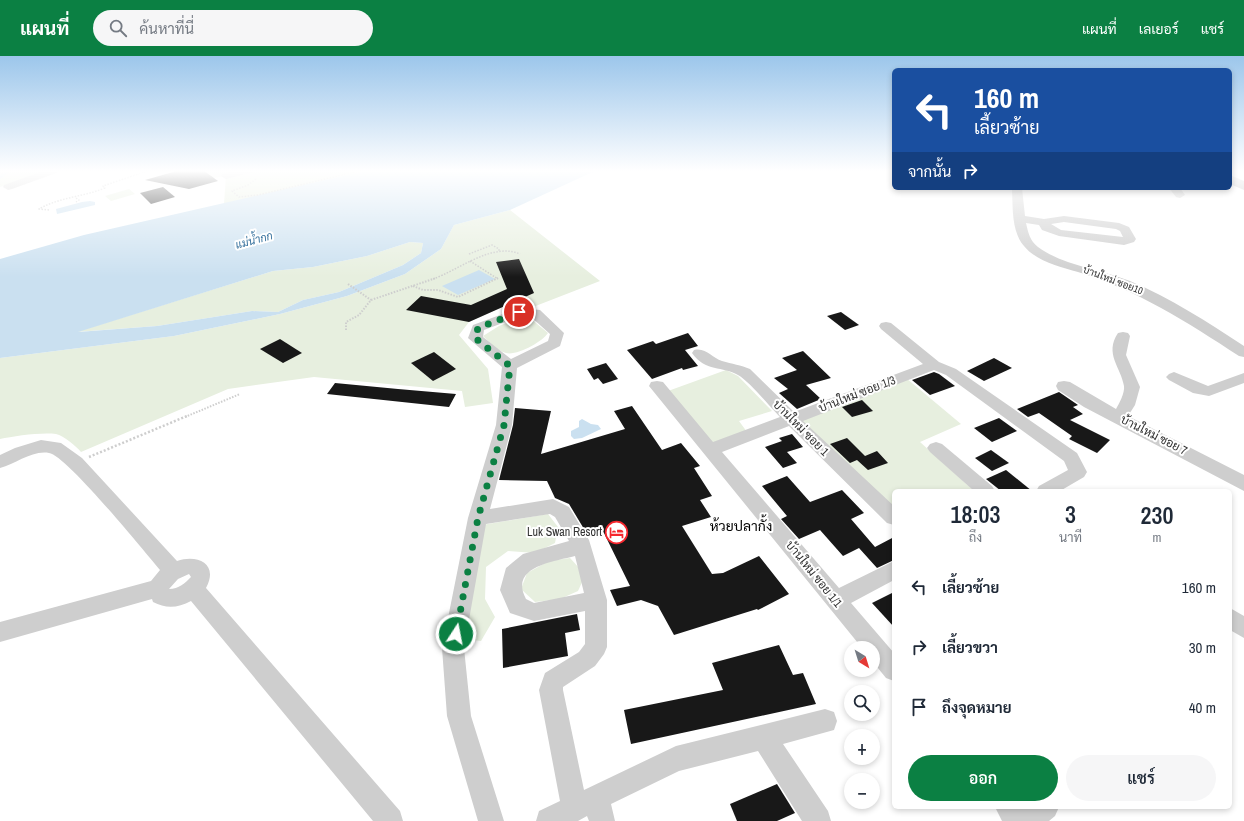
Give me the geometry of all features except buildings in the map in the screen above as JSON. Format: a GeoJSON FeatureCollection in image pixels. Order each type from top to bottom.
{"type":"FeatureCollection","features":[{"type":"Feature","properties":{"kind":"street","name":"บ้านใหม่ ซอย10"},"geometry":{"type":"LineString","coordinates":[[1018,206],[1019,218],[1028,244],[1043,255],[1132,286],[1173,306],[1244,353]]}},
{"type":"Feature","properties":{"kind":"street"},"geometry":{"type":"LineString","coordinates":[[1019,218],[1044,222],[1064,219],[1119,226],[1125,229],[1130,239],[1124,241],[1059,233],[1046,228],[1044,222]]}},
{"type":"Feature","properties":{"kind":"street"},"geometry":{"type":"LineString","coordinates":[[519,312],[535,313],[557,333],[555,343],[510,366],[475,338],[478,328],[519,312]]}},
{"type":"Feature","properties":{"kind":"street"},"geometry":{"type":"LineString","coordinates":[[886,326],[934,365],[951,372],[1071,457],[1078,472],[1048,489]]}},
{"type":"Feature","properties":{"kind":"street"},"geometry":{"type":"LineString","coordinates":[[1119,417],[1127,405],[1132,387],[1119,355],[1123,336]]}},
{"type":"Feature","properties":{"kind":"street","name":"บ้านใหม่ ซอย 1"},"geometry":{"type":"LineString","coordinates":[[699,353],[717,365],[736,368],[745,372],[791,419],[892,516]]}},
{"type":"Feature","properties":{"kind":"street","name":"บ้านใหม่ ซอย 1/3"},"geometry":{"type":"LineString","coordinates":[[712,449],[934,365]]}},
{"type":"Feature","properties":{"kind":"street"},"geometry":{"type":"LineString","coordinates":[[492,821],[459,716],[453,648],[478,518],[504,425],[510,366]]}},
{"type":"Feature","properties":{"kind":"street"},"geometry":{"type":"LineString","coordinates":[[1174,377],[1199,389],[1209,391],[1244,378]]}},
{"type":"Feature","properties":{"kind":"street","name":"บ้านใหม่ ซอย 1/1"},"geometry":{"type":"LineString","coordinates":[[657,386],[712,449],[892,668]]}},
{"type":"Feature","properties":{"kind":"street","name":"บ้านใหม่ ซอย 7"},"geometry":{"type":"LineString","coordinates":[[1064,386],[1090,403],[1225,472],[1244,484]]}},
{"type":"Feature","properties":{"kind":"street"},"geometry":{"type":"LineString","coordinates":[[0,462],[21,452],[42,446],[55,447],[76,462],[173,570]]}},
{"type":"Feature","properties":{"kind":"street"},"geometry":{"type":"LineString","coordinates":[[936,448],[984,489]]}},
{"type":"Feature","properties":{"kind":"street"},"geometry":{"type":"LineString","coordinates":[[478,518],[553,506],[562,512],[582,546],[596,600],[596,647],[587,659],[553,681],[551,690],[591,810]]}},
{"type":"Feature","properties":{"kind":"street"},"geometry":{"type":"LineString","coordinates":[[582,546],[530,560],[513,574],[510,590],[518,606],[534,612],[596,600]]}},
{"type":"Feature","properties":{"kind":"street"},"geometry":{"type":"LineString","coordinates":[[189,566],[200,570],[200,579],[194,589],[184,595],[170,598],[164,597],[159,593],[159,588],[161,581],[173,570],[189,566]]}},
{"type":"Feature","properties":{"kind":"street"},"geometry":{"type":"LineString","coordinates":[[836,600],[892,571]]}},
{"type":"Feature","properties":{"kind":"street"},"geometry":{"type":"LineString","coordinates":[[0,632],[159,588]]}},
{"type":"Feature","properties":{"kind":"street"},"geometry":{"type":"LineString","coordinates":[[194,589],[390,821]]}},
{"type":"Feature","properties":{"kind":"street"},"geometry":{"type":"LineString","coordinates":[[1232,619],[1244,628]]}},
{"type":"Feature","properties":{"kind":"street"},"geometry":{"type":"LineString","coordinates":[[549,821],[591,810],[676,760],[825,721]]}},
{"type":"Feature","properties":{"kind":"street"},"geometry":{"type":"LineString","coordinates":[[764,738],[818,821]]}},
{"type":"Feature","properties":{"kind":"street"},"geometry":{"type":"LineString","coordinates":[[1010,809],[1020,821]]}},
{"type":"Feature","properties":{"kind":"street"},"geometry":{"type":"LineString","coordinates":[[1026,821],[1043,809]]}},
{"type":"Feature","properties":{"kind":"path"},"geometry":{"type":"LineString","coordinates":[[47,206],[39,209],[49,210]]}},
{"type":"Feature","properties":{"kind":"path"},"geometry":{"type":"LineString","coordinates":[[469,254],[492,245],[499,249],[499,251]]}},
{"type":"Feature","properties":{"kind":"path"},"geometry":{"type":"LineString","coordinates":[[346,330],[346,322],[359,315],[371,300],[444,275],[470,261],[499,251],[511,250],[520,254]]}},
{"type":"Feature","properties":{"kind":"path"},"geometry":{"type":"LineString","coordinates":[[413,286],[423,290],[438,290],[458,297],[499,278],[470,261]]}},
{"type":"Feature","properties":{"kind":"path"},"geometry":{"type":"LineString","coordinates":[[348,284],[371,300]]}},
{"type":"Feature","properties":{"kind":"path"},"geometry":{"type":"LineString","coordinates":[[76,462],[240,394]]}},
{"type":"Feature","properties":{"kind":"green space"},"geometry":{"type":"Polygon","coordinates":[[[510,210],[600,281],[533,307],[522,298],[469,322],[459,335],[488,369],[493,403],[465,407],[462,391],[314,377],[228,389],[81,452],[70,442],[56,434],[36,434],[0,439],[0,358],[174,336],[280,314],[347,296],[405,274],[441,249],[454,225],[510,210]]]}},
{"type":"Feature","properties":{"kind":"green space"},"geometry":{"type":"Polygon","coordinates":[[[410,242],[423,243],[421,253],[403,265],[339,292],[303,300],[278,312],[252,311],[157,326],[76,332],[273,271],[313,267],[367,256],[410,242]]]}},
{"type":"Feature","properties":{"kind":"green space"},"geometry":{"type":"Polygon","coordinates":[[[521,317],[531,319],[548,333],[545,337],[529,348],[511,353],[506,353],[499,350],[483,336],[499,326],[521,317]]]}},
{"type":"Feature","properties":{"kind":"green space"},"geometry":{"type":"Polygon","coordinates":[[[726,370],[738,376],[772,411],[739,421],[747,432],[713,446],[668,391],[726,370]]]}},
{"type":"Feature","properties":{"kind":"green space"},"geometry":{"type":"Polygon","coordinates":[[[906,378],[961,424],[920,442],[972,489],[892,489],[892,511],[796,421],[906,378]]]}},
{"type":"Feature","properties":{"kind":"green space"},"geometry":{"type":"Polygon","coordinates":[[[548,514],[558,527],[555,543],[535,553],[508,551],[486,567],[485,599],[495,617],[481,641],[463,639],[482,525],[548,514]]]}},
{"type":"Feature","properties":{"kind":"green space"},"geometry":{"type":"Polygon","coordinates":[[[570,558],[580,569],[583,580],[578,591],[560,599],[535,602],[521,589],[527,573],[549,561],[570,558]]]}},
{"type":"Feature","properties":{"kind":"water"},"geometry":{"type":"Polygon","coordinates":[[[68,206],[92,206],[57,214],[56,209],[68,206]]]}},
{"type":"Feature","properties":{"kind":"water","name":"แม่น้ำกก"},"geometry":{"type":"Polygon","coordinates":[[[212,206],[519,206],[510,210],[454,225],[441,249],[405,274],[347,296],[280,314],[174,336],[0,358],[0,259],[84,235],[212,206]],[[410,242],[367,256],[313,267],[273,271],[78,332],[157,326],[252,311],[278,312],[303,300],[339,292],[403,265],[421,253],[423,243],[410,242]]]}},
{"type":"Feature","properties":{"kind":"water"},"geometry":{"type":"Polygon","coordinates":[[[479,270],[495,279],[458,295],[442,286],[479,270]]]}},
{"type":"Feature","properties":{"kind":"water"},"geometry":{"type":"Polygon","coordinates":[[[582,419],[591,424],[598,425],[601,429],[582,438],[574,439],[571,436],[571,431],[579,427],[579,421],[582,419]]]}},
{"type":"Feature","properties":{"kind":"place","name":"Luk Swan Resort"},"geometry":{"type":"Point","coordinates":[617,532]}},
{"type":"Feature","properties":{"kind":"district","name":"ห้วยปลากั้ง"},"geometry":{"type":"Point","coordinates":[741,526]}},
{"type":"Feature","properties":{"kind":"route"},"geometry":{"type":"LineString","coordinates":[[456,634],[478,518],[504,425],[510,366],[475,338],[478,328],[519,312]]}}]}
